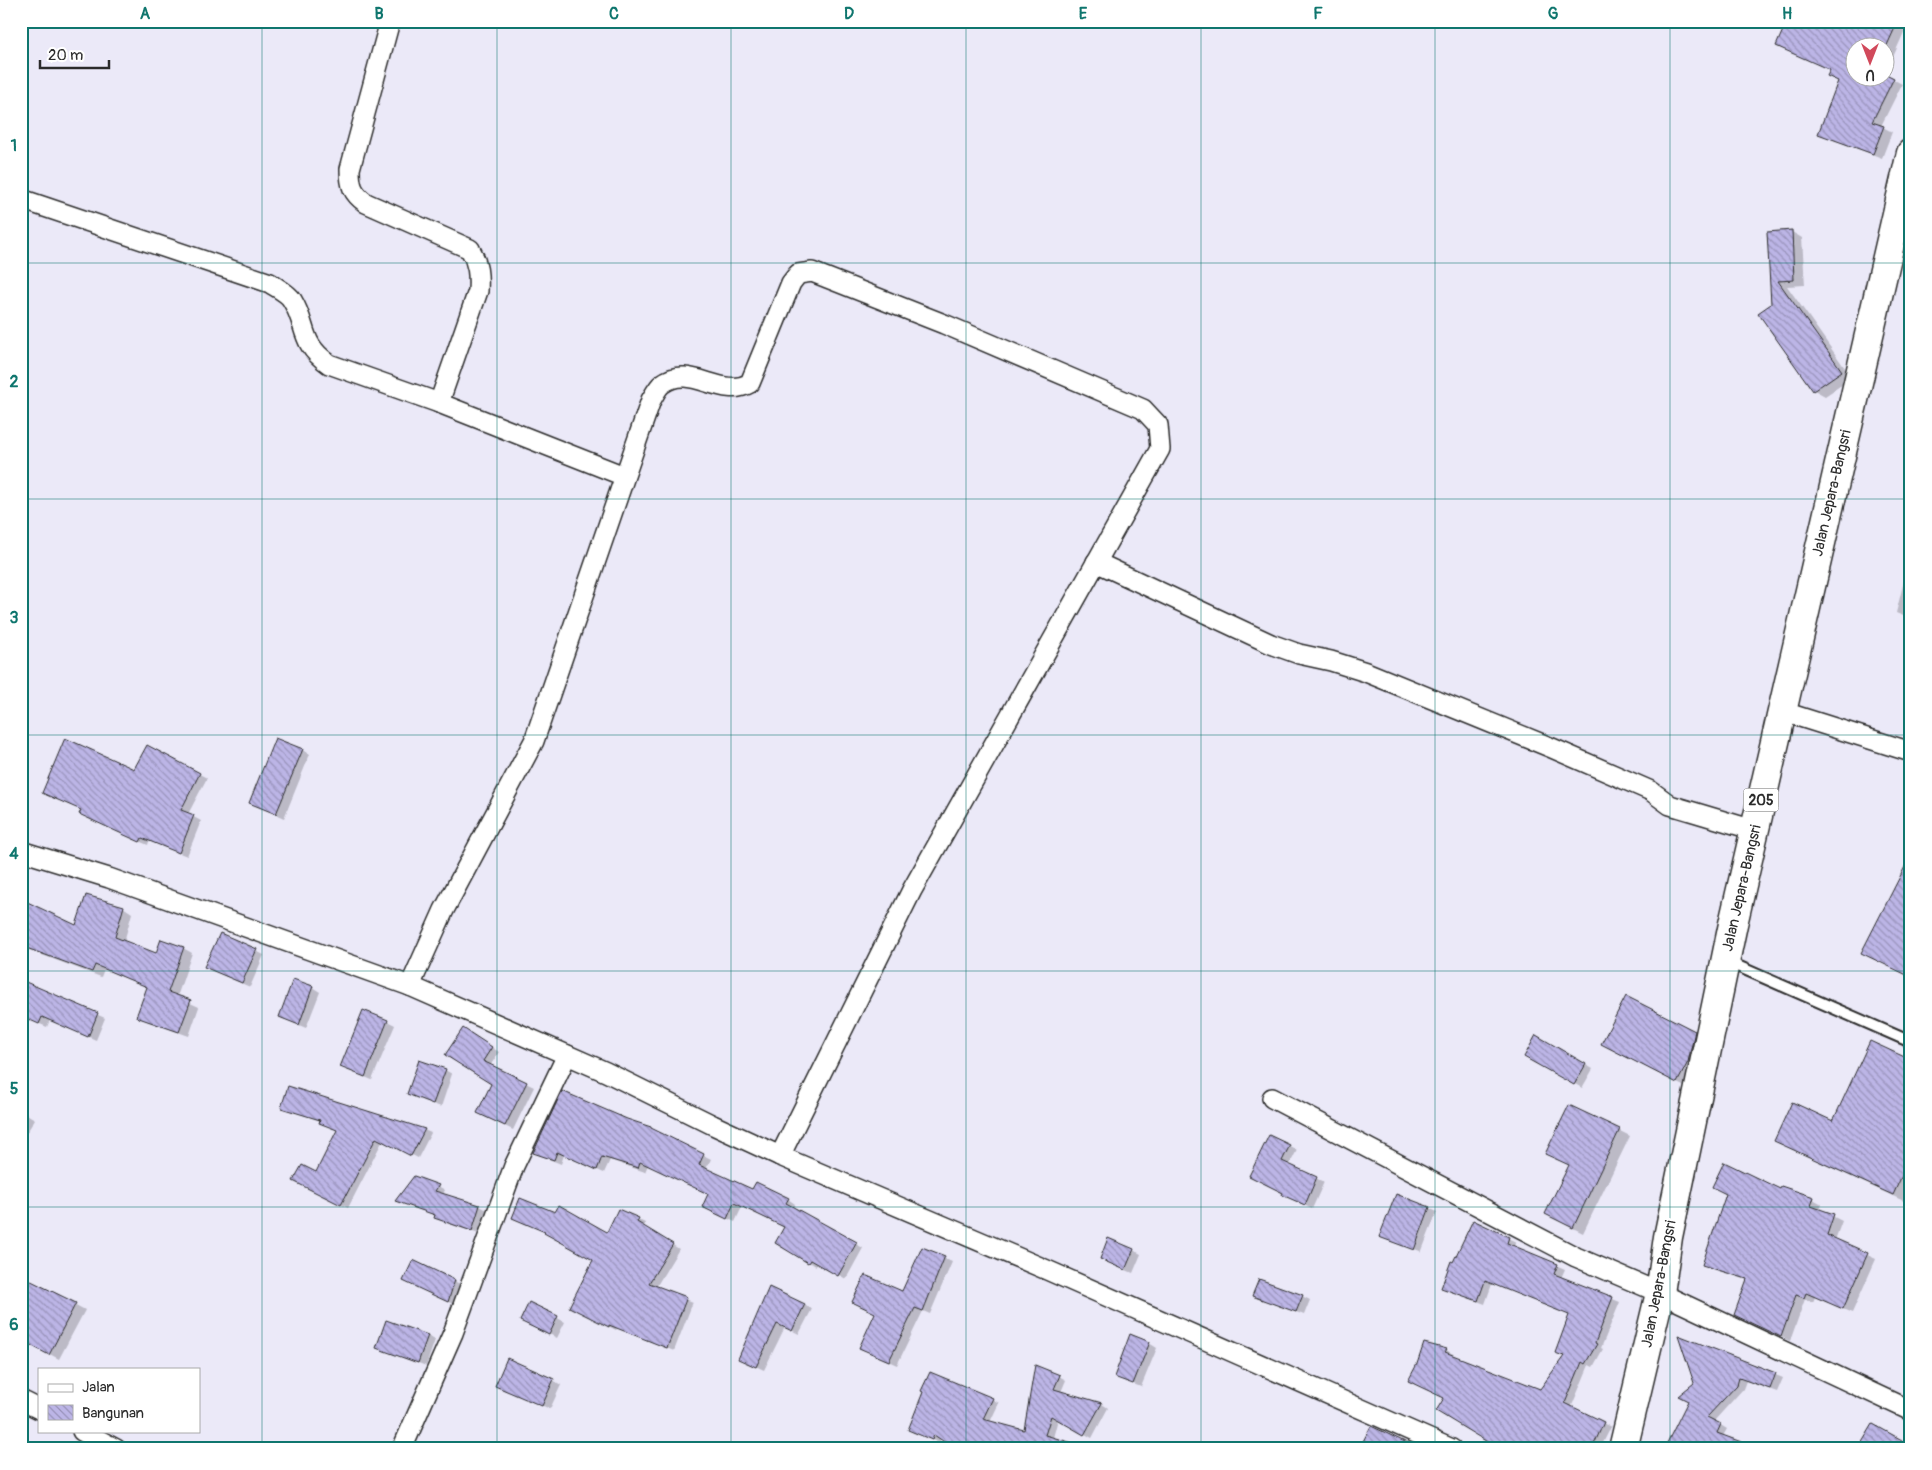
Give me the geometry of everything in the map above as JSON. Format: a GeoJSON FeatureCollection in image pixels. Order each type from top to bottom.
{"type":"FeatureCollection","features":[{"type":"Feature","properties":{"kind":"main road","name":"Jalan Jepara-Bangsri"},"geometry":{"type":"LineString","coordinates":[[1622,1449],[1660,1293],[1670,1228],[1754,830],[1862,368],[1904,210],[1911,153]]}},
{"type":"Feature","properties":{"kind":"street"},"geometry":{"type":"LineString","coordinates":[[390,21],[350,168],[350,182],[352,189],[358,197],[366,203],[470,249],[476,261],[479,276],[478,291],[440,404]]}},
{"type":"Feature","properties":{"kind":"street"},"geometry":{"type":"LineString","coordinates":[[21,199],[270,283],[291,298],[308,343],[319,357],[329,364],[440,404],[624,476]]}},
{"type":"Feature","properties":{"kind":"street"},"geometry":{"type":"LineString","coordinates":[[410,986],[444,910],[534,741],[651,400],[661,385],[670,379],[680,377],[692,377],[729,388],[744,386],[750,383],[791,283],[798,274],[812,272],[944,324],[1143,409],[1158,425],[1160,449],[912,890],[780,1156]]}},
{"type":"Feature","properties":{"kind":"street"},"geometry":{"type":"LineString","coordinates":[[1096,562],[1271,644],[1299,654],[1331,661],[1366,672],[1651,791],[1670,805],[1754,830]]}},
{"type":"Feature","properties":{"kind":"street"},"geometry":{"type":"LineString","coordinates":[[1781,711],[1911,752]]}},
{"type":"Feature","properties":{"kind":"street"},"geometry":{"type":"LineString","coordinates":[[21,851],[109,878],[410,986],[606,1072],[780,1156],[1038,1266],[1452,1449]]}},
{"type":"Feature","properties":{"kind":"street"},"geometry":{"type":"LineString","coordinates":[[402,1449],[453,1333],[514,1166],[567,1055]]}},
{"type":"Feature","properties":{"kind":"street"},"geometry":{"type":"LineString","coordinates":[[1272,1098],[1576,1257],[1660,1293],[1911,1411]]}},
{"type":"Feature","properties":{"kind":"street"},"geometry":{"type":"LineString","coordinates":[[21,1400],[38,1408]]}},
{"type":"Feature","properties":{"kind":"street"},"geometry":{"type":"LineString","coordinates":[[84,1432],[116,1449]]}},
{"type":"Feature","properties":{"kind":"lane"},"geometry":{"type":"LineString","coordinates":[[1725,961],[1911,1042]]}},
{"type":"Feature","properties":{"kind":"building"},"geometry":{"type":"Polygon","coordinates":[[[1787,21],[1898,21],[1890,38],[1844,38],[1844,88],[1889,88],[1872,122],[1884,126],[1873,154],[1818,134],[1838,81],[1827,76],[1830,70],[1776,46],[1787,21]]]}},
{"type":"Feature","properties":{"kind":"building"},"geometry":{"type":"Polygon","coordinates":[[[1792,230],[1794,280],[1778,281],[1842,371],[1813,391],[1758,313],[1771,304],[1767,232],[1792,230]]]}},
{"type":"Feature","properties":{"kind":"building"},"geometry":{"type":"Polygon","coordinates":[[[65,738],[134,769],[147,745],[200,773],[181,810],[194,815],[179,853],[142,838],[140,842],[79,814],[81,810],[42,793],[65,738]]]}},
{"type":"Feature","properties":{"kind":"building"},"geometry":{"type":"Polygon","coordinates":[[[275,738],[303,749],[276,814],[249,803],[275,738]]]}},
{"type":"Feature","properties":{"kind":"building"},"geometry":{"type":"Polygon","coordinates":[[[1911,855],[1911,977],[1861,953],[1911,855]]]}},
{"type":"Feature","properties":{"kind":"building"},"geometry":{"type":"Polygon","coordinates":[[[86,895],[124,906],[115,937],[156,953],[161,939],[184,947],[168,992],[191,1000],[179,1032],[136,1017],[147,987],[95,965],[92,972],[21,946],[21,899],[76,925],[86,895]]]}},
{"type":"Feature","properties":{"kind":"building"},"geometry":{"type":"Polygon","coordinates":[[[220,933],[257,949],[242,983],[204,967],[220,933]]]}},
{"type":"Feature","properties":{"kind":"building"},"geometry":{"type":"Polygon","coordinates":[[[293,979],[313,986],[299,1025],[279,1017],[293,979]]]}},
{"type":"Feature","properties":{"kind":"building"},"geometry":{"type":"Polygon","coordinates":[[[21,980],[98,1013],[88,1037],[42,1017],[39,1024],[21,1016],[21,980]]]}},
{"type":"Feature","properties":{"kind":"building"},"geometry":{"type":"Polygon","coordinates":[[[1626,996],[1695,1031],[1688,1062],[1677,1083],[1601,1044],[1626,996]]]}},
{"type":"Feature","properties":{"kind":"building"},"geometry":{"type":"Polygon","coordinates":[[[363,1010],[388,1020],[365,1077],[340,1067],[363,1010]]]}},
{"type":"Feature","properties":{"kind":"building"},"geometry":{"type":"Polygon","coordinates":[[[463,1028],[492,1047],[483,1061],[527,1082],[505,1126],[477,1113],[491,1084],[445,1055],[463,1028]]]}},
{"type":"Feature","properties":{"kind":"building"},"geometry":{"type":"Polygon","coordinates":[[[1536,1035],[1586,1064],[1574,1085],[1524,1057],[1536,1035]]]}},
{"type":"Feature","properties":{"kind":"building"},"geometry":{"type":"Polygon","coordinates":[[[1870,1041],[1911,1060],[1911,1156],[1893,1195],[1774,1141],[1792,1102],[1833,1121],[1870,1041]]]}},
{"type":"Feature","properties":{"kind":"building"},"geometry":{"type":"Polygon","coordinates":[[[419,1060],[446,1069],[433,1104],[407,1094],[419,1060]]]}},
{"type":"Feature","properties":{"kind":"building"},"geometry":{"type":"Polygon","coordinates":[[[288,1086],[425,1129],[411,1156],[376,1138],[341,1205],[293,1181],[302,1165],[316,1172],[337,1130],[319,1123],[320,1120],[281,1108],[288,1086]]]}},
{"type":"Feature","properties":{"kind":"building"},"geometry":{"type":"Polygon","coordinates":[[[562,1091],[627,1119],[651,1127],[704,1154],[699,1165],[752,1189],[756,1182],[789,1198],[786,1203],[857,1242],[838,1276],[810,1260],[808,1263],[775,1243],[784,1227],[734,1203],[727,1219],[702,1207],[708,1194],[640,1162],[638,1168],[602,1157],[597,1170],[557,1152],[554,1160],[533,1153],[562,1091]]]}},
{"type":"Feature","properties":{"kind":"building"},"geometry":{"type":"Polygon","coordinates":[[[1569,1105],[1620,1129],[1573,1228],[1545,1214],[1569,1165],[1545,1154],[1569,1105]]]}},
{"type":"Feature","properties":{"kind":"building"},"geometry":{"type":"Polygon","coordinates":[[[1269,1135],[1290,1145],[1282,1161],[1317,1177],[1305,1205],[1282,1195],[1283,1193],[1249,1176],[1269,1135]]]}},
{"type":"Feature","properties":{"kind":"building"},"geometry":{"type":"Polygon","coordinates":[[[1724,1162],[1780,1189],[1781,1186],[1814,1197],[1811,1206],[1834,1214],[1827,1235],[1868,1253],[1843,1309],[1806,1293],[1804,1298],[1796,1295],[1781,1337],[1734,1315],[1747,1279],[1702,1265],[1726,1194],[1712,1187],[1724,1162]]]}},
{"type":"Feature","properties":{"kind":"building"},"geometry":{"type":"Polygon","coordinates":[[[414,1176],[439,1185],[435,1191],[480,1205],[472,1231],[434,1218],[435,1215],[395,1201],[414,1176]]]}},
{"type":"Feature","properties":{"kind":"building"},"geometry":{"type":"Polygon","coordinates":[[[1396,1194],[1430,1207],[1414,1250],[1379,1237],[1396,1194]]]}},
{"type":"Feature","properties":{"kind":"building"},"geometry":{"type":"Polygon","coordinates":[[[520,1198],[555,1212],[559,1205],[607,1232],[618,1209],[639,1218],[637,1222],[673,1244],[649,1283],[687,1297],[667,1348],[609,1325],[609,1327],[569,1307],[593,1260],[545,1232],[512,1218],[520,1198]]]}},
{"type":"Feature","properties":{"kind":"building"},"geometry":{"type":"Polygon","coordinates":[[[1473,1220],[1509,1237],[1507,1243],[1558,1264],[1554,1274],[1613,1297],[1595,1343],[1597,1344],[1585,1364],[1582,1362],[1565,1403],[1604,1422],[1592,1449],[1499,1449],[1436,1411],[1444,1398],[1408,1381],[1417,1364],[1424,1343],[1447,1349],[1445,1352],[1540,1389],[1564,1356],[1555,1353],[1569,1315],[1485,1281],[1478,1301],[1441,1288],[1451,1261],[1453,1262],[1473,1220]]]}},
{"type":"Feature","properties":{"kind":"building"},"geometry":{"type":"Polygon","coordinates":[[[1108,1238],[1134,1249],[1125,1270],[1100,1259],[1108,1238]]]}},
{"type":"Feature","properties":{"kind":"building"},"geometry":{"type":"Polygon","coordinates":[[[922,1247],[945,1256],[923,1311],[915,1308],[889,1361],[859,1348],[875,1313],[852,1302],[865,1275],[902,1291],[922,1247]]]}},
{"type":"Feature","properties":{"kind":"building"},"geometry":{"type":"Polygon","coordinates":[[[413,1260],[455,1280],[448,1302],[403,1281],[413,1260]]]}},
{"type":"Feature","properties":{"kind":"building"},"geometry":{"type":"Polygon","coordinates":[[[21,1276],[76,1303],[49,1355],[21,1340],[21,1276]]]}},
{"type":"Feature","properties":{"kind":"building"},"geometry":{"type":"Polygon","coordinates":[[[1259,1279],[1303,1295],[1296,1312],[1252,1296],[1259,1279]]]}},
{"type":"Feature","properties":{"kind":"building"},"geometry":{"type":"Polygon","coordinates":[[[769,1287],[805,1304],[792,1331],[777,1324],[756,1367],[738,1359],[769,1287]]]}},
{"type":"Feature","properties":{"kind":"building"},"geometry":{"type":"Polygon","coordinates":[[[529,1302],[558,1316],[549,1335],[520,1321],[529,1302]]]}},
{"type":"Feature","properties":{"kind":"building"},"geometry":{"type":"Polygon","coordinates":[[[386,1320],[428,1335],[418,1363],[376,1348],[386,1320]]]}},
{"type":"Feature","properties":{"kind":"building"},"geometry":{"type":"Polygon","coordinates":[[[1130,1334],[1150,1342],[1133,1384],[1114,1377],[1130,1334]]]}},
{"type":"Feature","properties":{"kind":"building"},"geometry":{"type":"Polygon","coordinates":[[[1678,1335],[1776,1373],[1770,1389],[1739,1378],[1737,1385],[1707,1417],[1721,1424],[1717,1433],[1755,1447],[1755,1449],[1664,1449],[1688,1401],[1678,1396],[1694,1383],[1678,1335]]]}},
{"type":"Feature","properties":{"kind":"building"},"geometry":{"type":"Polygon","coordinates":[[[507,1358],[554,1379],[542,1406],[495,1386],[507,1358]]]}},
{"type":"Feature","properties":{"kind":"building"},"geometry":{"type":"Polygon","coordinates":[[[1035,1365],[1060,1375],[1054,1389],[1102,1403],[1084,1435],[1051,1416],[1045,1435],[1073,1443],[1072,1449],[955,1449],[934,1435],[932,1440],[908,1430],[923,1392],[921,1391],[930,1372],[993,1398],[983,1419],[1024,1430],[1035,1365]]]}},
{"type":"Feature","properties":{"kind":"building"},"geometry":{"type":"Polygon","coordinates":[[[1873,1424],[1911,1445],[1911,1449],[1858,1449],[1873,1424]]]}},
{"type":"Feature","properties":{"kind":"building"},"geometry":{"type":"Polygon","coordinates":[[[1371,1426],[1420,1449],[1359,1449],[1371,1426]]]}}]}
